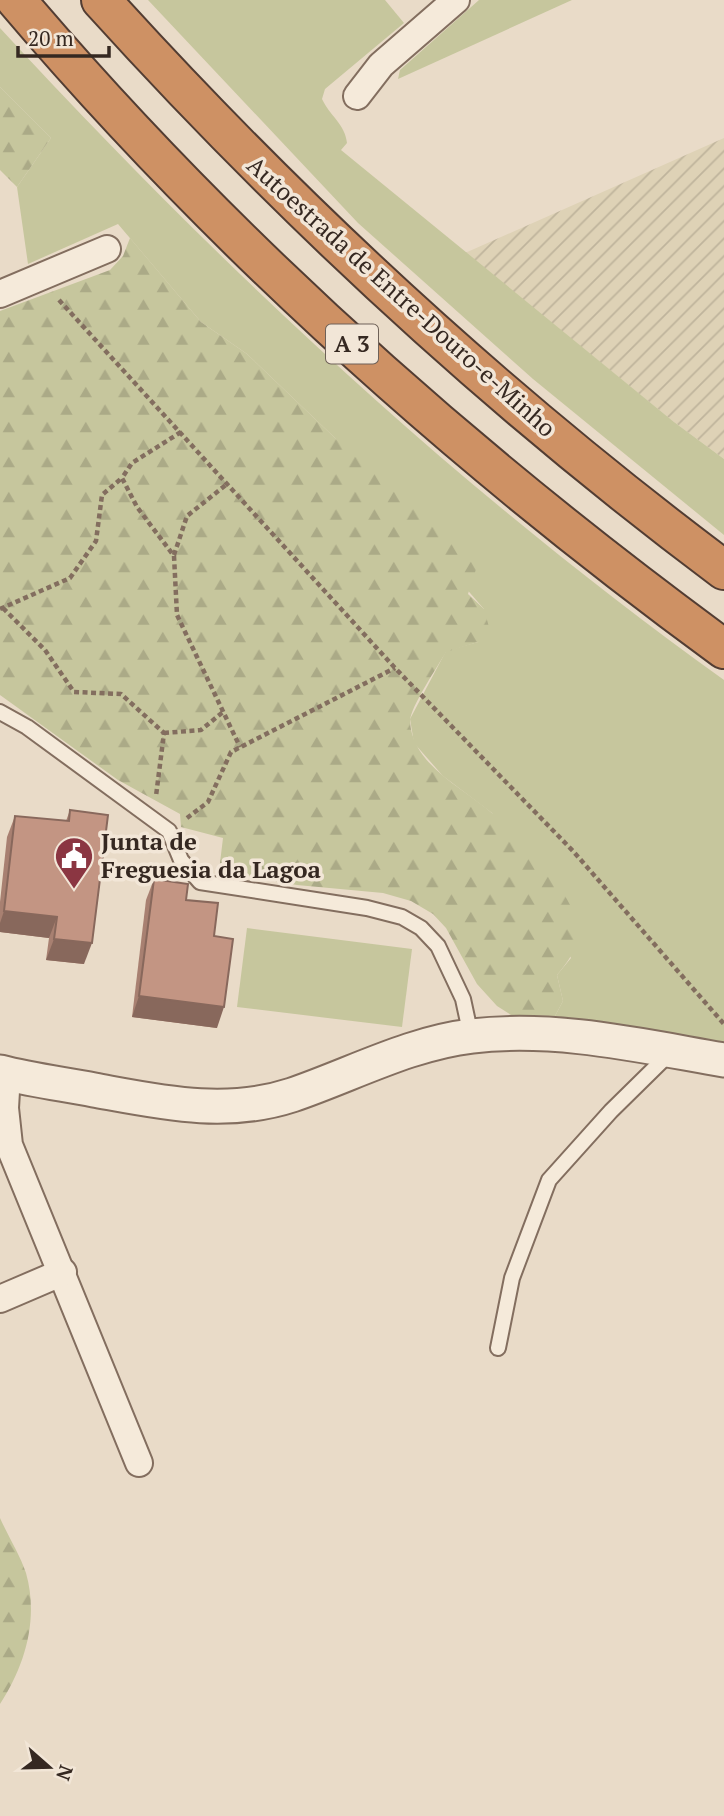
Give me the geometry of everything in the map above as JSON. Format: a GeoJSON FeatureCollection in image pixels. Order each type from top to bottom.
{"type":"FeatureCollection","features":[{"type":"Feature","properties":{"kind":"highway","name":"A 3"},"geometry":{"type":"LineString","coordinates":[[16,0],[164,162],[254,253],[347,340],[508,482],[724,649]]}},
{"type":"Feature","properties":{"kind":"highway","name":"Autoestrada de Entre-Douro-e-Minho"},"geometry":{"type":"LineString","coordinates":[[101,0],[262,173],[351,258],[545,430],[724,570]]}},
{"type":"Feature","properties":{"kind":"street"},"geometry":{"type":"LineString","coordinates":[[357,96],[381,65],[456,0]]}},
{"type":"Feature","properties":{"kind":"street"},"geometry":{"type":"LineString","coordinates":[[0,294],[107,249]]}},
{"type":"Feature","properties":{"kind":"street"},"geometry":{"type":"LineString","coordinates":[[139,1463],[9,1145],[4,1073],[188,1107],[237,1107],[289,1096],[420,1047],[471,1036],[525,1033],[599,1040],[724,1060]]}},
{"type":"Feature","properties":{"kind":"street"},"geometry":{"type":"LineString","coordinates":[[0,1299],[62,1272]]}},
{"type":"Feature","properties":{"kind":"lane"},"geometry":{"type":"LineString","coordinates":[[0,712],[27,727],[169,831],[181,860],[200,882],[367,908],[402,916],[421,928],[438,946],[463,999],[471,1036]]}},
{"type":"Feature","properties":{"kind":"lane"},"geometry":{"type":"LineString","coordinates":[[498,1348],[512,1278],[549,1181],[611,1111],[671,1051]]}},
{"type":"Feature","properties":{"kind":"path"},"geometry":{"type":"LineString","coordinates":[[27,282],[63,302],[395,668],[573,851],[724,1024]]}},
{"type":"Feature","properties":{"kind":"path"},"geometry":{"type":"LineString","coordinates":[[181,432],[132,463],[122,478],[102,495],[96,541],[70,578],[2,608],[45,650],[74,692],[121,694],[164,733],[201,730],[223,712]]}},
{"type":"Feature","properties":{"kind":"path"},"geometry":{"type":"LineString","coordinates":[[122,478],[137,507],[174,556]]}},
{"type":"Feature","properties":{"kind":"path"},"geometry":{"type":"LineString","coordinates":[[227,484],[187,516],[174,556],[177,615],[240,747]]}},
{"type":"Feature","properties":{"kind":"path"},"geometry":{"type":"LineString","coordinates":[[169,831],[208,802],[231,752],[395,668]]}},
{"type":"Feature","properties":{"kind":"path"},"geometry":{"type":"LineString","coordinates":[[153,818],[164,733]]}},
{"type":"Feature","properties":{"kind":"shaded area"},"geometry":{"type":"Polygon","coordinates":[[[724,138],[724,459],[674,422],[465,253],[724,138]]]}},
{"type":"Feature","properties":{"kind":"green space"},"geometry":{"type":"Polygon","coordinates":[[[148,0],[385,0],[404,23],[325,89],[322,99],[346,136],[347,143],[341,150],[674,422],[724,459],[724,535],[533,379],[358,223],[148,0]]]}},
{"type":"Feature","properties":{"kind":"green space"},"geometry":{"type":"Polygon","coordinates":[[[479,0],[572,0],[398,79],[400,70],[479,0]]]}},
{"type":"Feature","properties":{"kind":"green space"},"geometry":{"type":"Polygon","coordinates":[[[0,28],[169,204],[256,290],[346,373],[530,532],[724,680],[724,1045],[555,1016],[563,1001],[557,975],[571,958],[492,813],[443,776],[414,743],[410,719],[446,651],[478,642],[484,609],[335,438],[247,354],[201,322],[118,224],[28,264],[17,187],[51,138],[0,87],[0,28]]]}},
{"type":"Feature","properties":{"kind":"green space"},"geometry":{"type":"Polygon","coordinates":[[[0,87],[51,138],[17,187],[0,170],[0,87]]]}},
{"type":"Feature","properties":{"kind":"green space"},"geometry":{"type":"Polygon","coordinates":[[[130,238],[201,322],[247,354],[335,438],[478,563],[468,594],[484,609],[489,627],[478,642],[446,652],[419,698],[410,722],[413,738],[430,764],[493,814],[545,869],[569,902],[576,918],[578,933],[574,951],[557,975],[563,1001],[555,1016],[511,1015],[497,1006],[477,984],[446,928],[433,914],[411,901],[383,893],[297,885],[219,871],[223,838],[181,827],[180,814],[118,780],[0,695],[0,311],[110,270],[123,256],[130,238]]]}},
{"type":"Feature","properties":{"kind":"green space"},"geometry":{"type":"Polygon","coordinates":[[[247,928],[412,949],[402,1027],[237,1007],[247,928]]]}},
{"type":"Feature","properties":{"kind":"green space"},"geometry":{"type":"Polygon","coordinates":[[[0,1518],[26,1573],[31,1608],[23,1658],[0,1704],[0,1518]]]}},
{"type":"Feature","properties":{"kind":"building"},"geometry":{"type":"Polygon","coordinates":[[[70,810],[108,815],[92,943],[54,939],[57,917],[4,911],[15,816],[69,821],[70,810]]]}},
{"type":"Feature","properties":{"kind":"building"},"geometry":{"type":"Polygon","coordinates":[[[154,879],[188,884],[186,900],[218,903],[214,936],[233,939],[224,1007],[139,996],[154,879]]]}},
{"type":"Feature","properties":{"kind":"place","name":"Junta de Freguesia da Lagoa"},"geometry":{"type":"Point","coordinates":[74,890]}}]}
